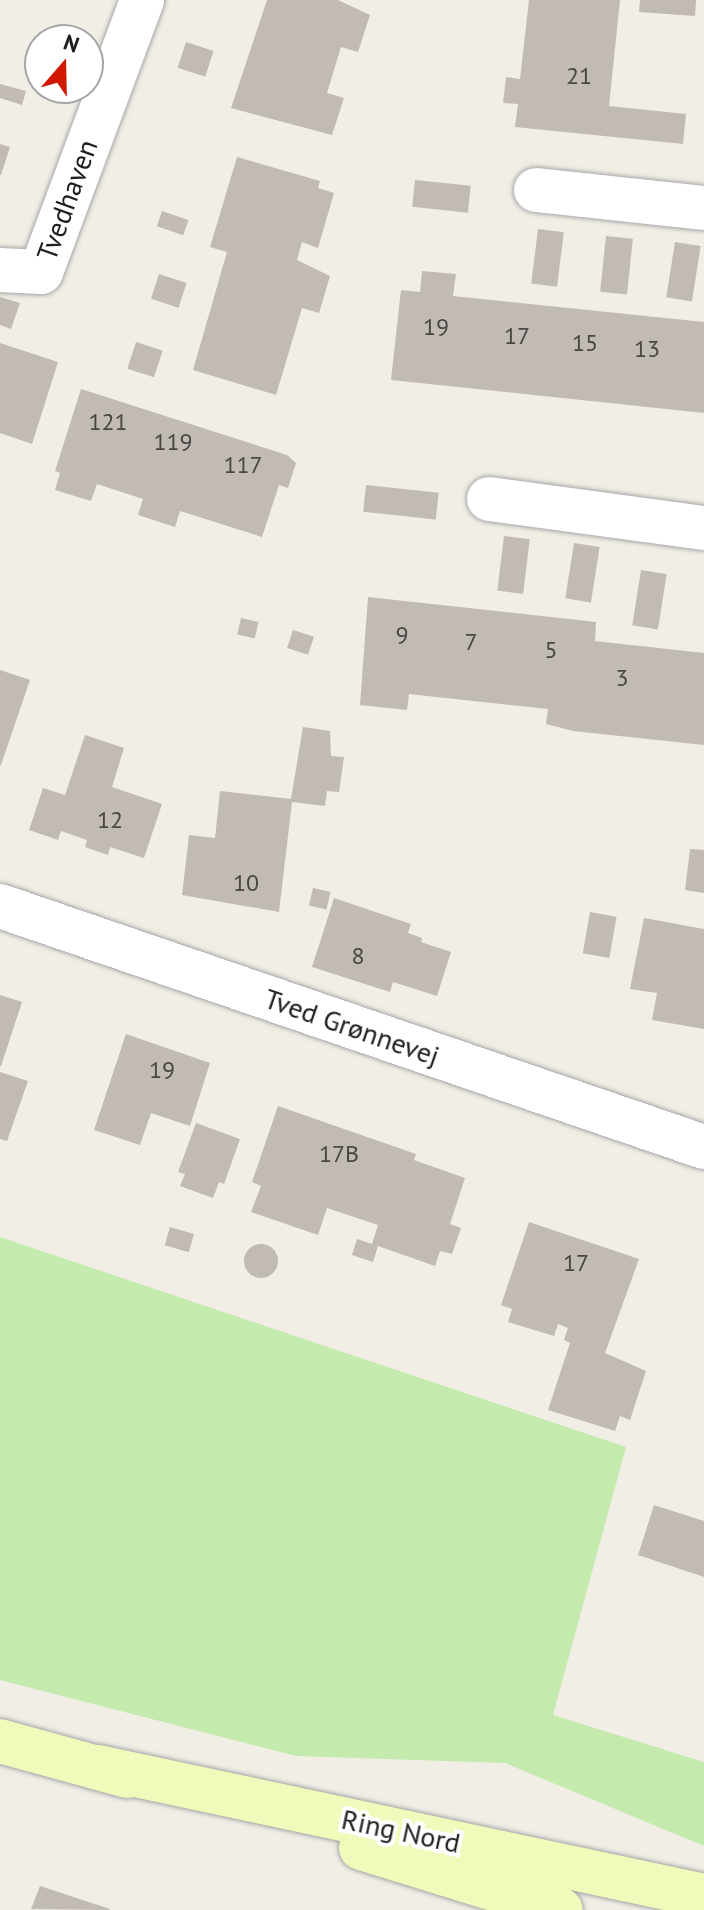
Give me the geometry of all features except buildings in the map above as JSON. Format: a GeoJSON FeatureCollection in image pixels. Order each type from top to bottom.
{"type":"FeatureCollection","features":[{"type":"Feature","properties":{"kind":"main road","name":"Ring Nord"},"geometry":{"type":"LineString","coordinates":[[0,1741],[98,1767],[561,1910]]}},
{"type":"Feature","properties":{"kind":"main road","name":"Ring Nord"},"geometry":{"type":"LineString","coordinates":[[98,1767],[704,1896]]}},
{"type":"Feature","properties":{"kind":"street","name":"Tvedhaven"},"geometry":{"type":"LineString","coordinates":[[0,270],[41,272],[142,0]]}},
{"type":"Feature","properties":{"kind":"street"},"geometry":{"type":"LineString","coordinates":[[536,190],[704,208]]}},
{"type":"Feature","properties":{"kind":"street"},"geometry":{"type":"LineString","coordinates":[[489,499],[704,528]]}},
{"type":"Feature","properties":{"kind":"street","name":"Tved Grønnevej"},"geometry":{"type":"LineString","coordinates":[[0,906],[704,1147]]}},
{"type":"Feature","properties":{"kind":"green space"},"geometry":{"type":"Polygon","coordinates":[[[0,1237],[626,1447],[553,1715],[704,1762],[704,1846],[505,1763],[296,1756],[0,1680],[0,1237]]]}}]}
